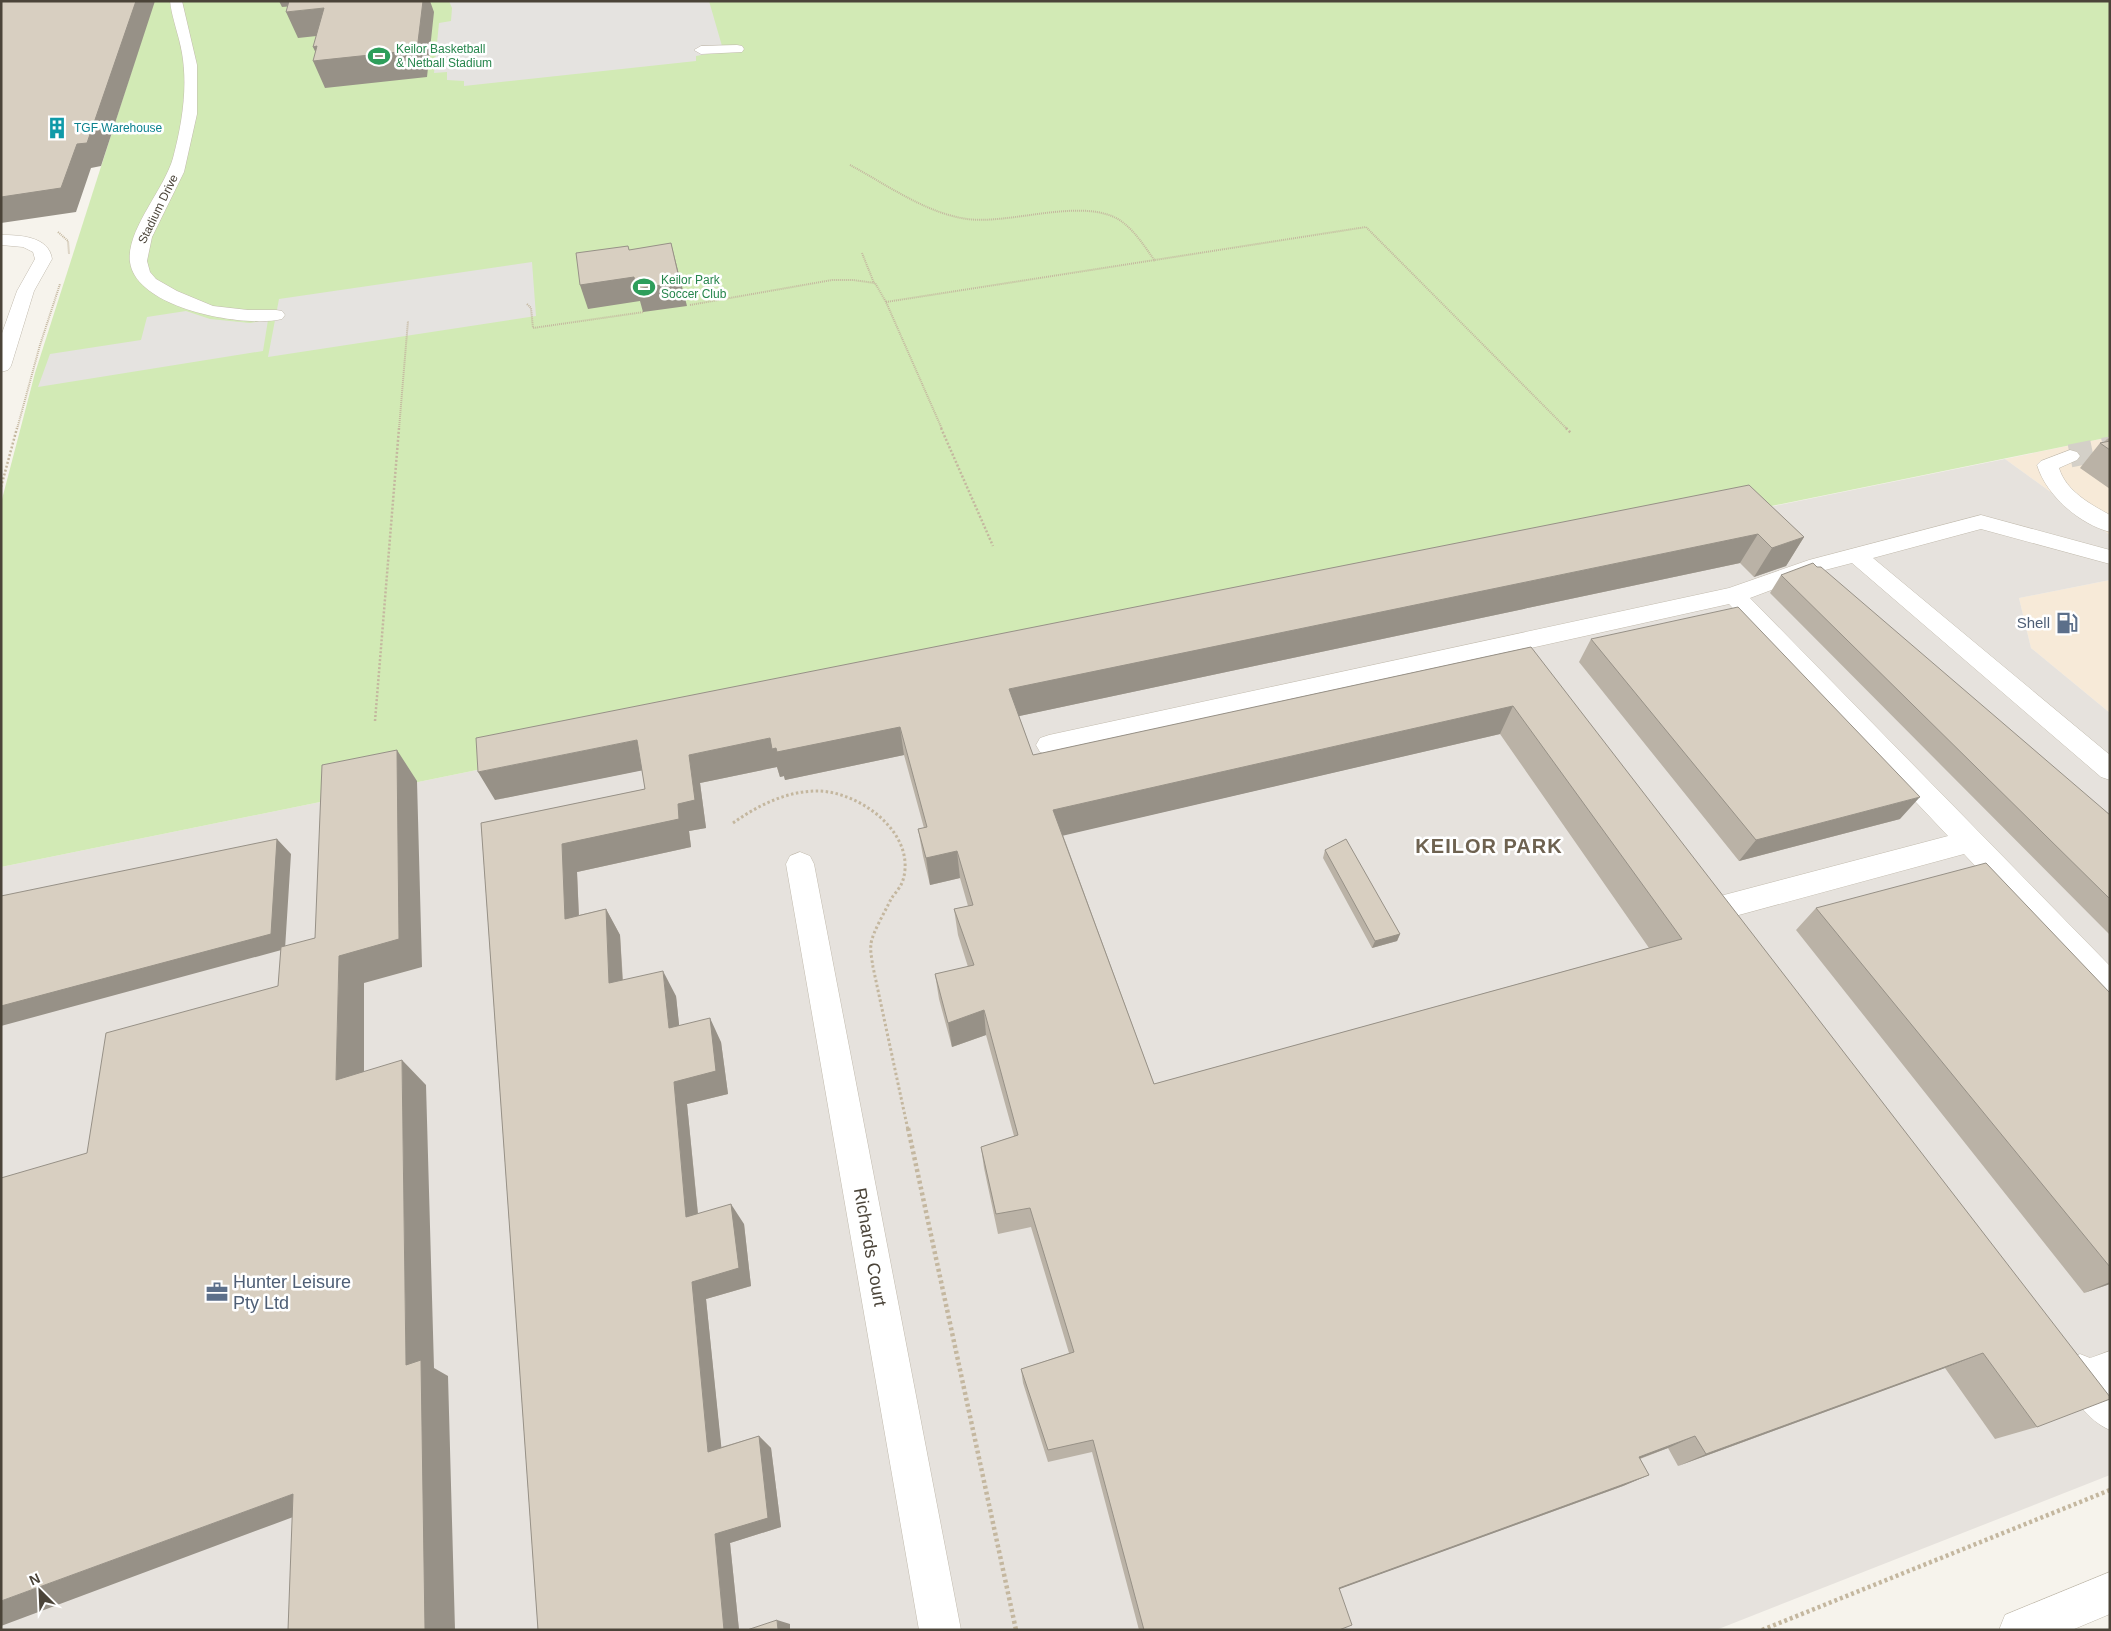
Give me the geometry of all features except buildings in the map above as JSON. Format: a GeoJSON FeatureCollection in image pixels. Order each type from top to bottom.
{"type":"FeatureCollection","features":[{"type":"Feature","properties":{"kind":"street","name":"Stadium Drive"},"geometry":{"type":"LineString","coordinates":[[176,1],[190,59],[193,86],[181,159],[166,195],[142,240],[138,253],[138,266],[142,275],[152,283],[178,299],[210,313],[248,317],[276,315]]}},
{"type":"Feature","properties":{"kind":"street"},"geometry":{"type":"LineString","coordinates":[[701,50],[737,49]]}},
{"type":"Feature","properties":{"kind":"street"},"geometry":{"type":"LineString","coordinates":[[1,240],[26,242],[41,250],[43,256],[41,268],[24,267],[1,252]]}},
{"type":"Feature","properties":{"kind":"street"},"geometry":{"type":"LineString","coordinates":[[1,366],[24,267]]}},
{"type":"Feature","properties":{"kind":"street"},"geometry":{"type":"LineString","coordinates":[[2070,456],[2048,465],[2051,479],[2058,488],[2110,525]]}},
{"type":"Feature","properties":{"kind":"street"},"geometry":{"type":"LineString","coordinates":[[2051,473],[2073,486],[2110,513]]}},
{"type":"Feature","properties":{"kind":"street"},"geometry":{"type":"LineString","coordinates":[[1049,745],[1531,653],[1734,595],[1817,565],[1982,522],[2110,557]]}},
{"type":"Feature","properties":{"kind":"street"},"geometry":{"type":"LineString","coordinates":[[1856,555],[2110,770]]}},
{"type":"Feature","properties":{"kind":"street"},"geometry":{"type":"LineString","coordinates":[[1734,595],[2110,987]]}},
{"type":"Feature","properties":{"kind":"street"},"geometry":{"type":"LineString","coordinates":[[1724,907],[1970,841]]}},
{"type":"Feature","properties":{"kind":"street","name":"Richards Court"},"geometry":{"type":"LineString","coordinates":[[800,864],[940,1630]]}},
{"type":"Feature","properties":{"kind":"street"},"geometry":{"type":"LineString","coordinates":[[2061,1347],[2097,1374],[2110,1411]]}},
{"type":"Feature","properties":{"kind":"street"},"geometry":{"type":"LineString","coordinates":[[2020,1630],[2110,1593]]}},
{"type":"Feature","properties":{"kind":"path"},"geometry":{"type":"LineString","coordinates":[[850,165],[945,214],[968,219],[1064,212],[1098,212],[1117,218],[1136,236],[1155,261]]}},
{"type":"Feature","properties":{"kind":"path"},"geometry":{"type":"LineString","coordinates":[[886,302],[1366,227],[1571,433]]}},
{"type":"Feature","properties":{"kind":"path"},"geometry":{"type":"LineString","coordinates":[[862,253],[874,283],[886,302],[993,546]]}},
{"type":"Feature","properties":{"kind":"path"},"geometry":{"type":"LineString","coordinates":[[690,305],[730,296],[842,279],[874,283]]}},
{"type":"Feature","properties":{"kind":"path"},"geometry":{"type":"LineString","coordinates":[[527,304],[531,308],[533,328],[644,312]]}},
{"type":"Feature","properties":{"kind":"path"},"geometry":{"type":"LineString","coordinates":[[375,721],[408,322]]}},
{"type":"Feature","properties":{"kind":"path"},"geometry":{"type":"LineString","coordinates":[[733,823],[754,808],[792,794],[818,791],[851,799],[873,809],[891,828],[904,854],[903,880],[892,898],[871,943],[874,967],[1016,1630]]}},
{"type":"Feature","properties":{"kind":"path"},"geometry":{"type":"LineString","coordinates":[[1762,1630],[2110,1490]]}},
{"type":"Feature","properties":{"kind":"shaded area"},"geometry":{"type":"Polygon","coordinates":[[[449,1],[709,1],[722,46],[713,53],[696,56],[696,61],[464,86],[464,81],[447,80],[447,72],[434,73],[439,23],[451,21],[452,8],[449,1]]]}},
{"type":"Feature","properties":{"kind":"shaded area"},"geometry":{"type":"Polygon","coordinates":[[[532,262],[536,316],[268,357],[279,299],[532,262]]]}},
{"type":"Feature","properties":{"kind":"shaded area"},"geometry":{"type":"Polygon","coordinates":[[[186,311],[210,319],[250,323],[268,320],[263,351],[38,387],[50,354],[141,340],[147,317],[186,311]]]}},
{"type":"Feature","properties":{"kind":"shaded area"},"geometry":{"type":"Polygon","coordinates":[[[2110,437],[2110,535],[2005,459],[2110,437]]]}},
{"type":"Feature","properties":{"kind":"shaded area"},"geometry":{"type":"Polygon","coordinates":[[[2005,459],[2110,535],[2110,580],[2019,598],[2031,648],[2110,713],[2110,1475],[1716,1630],[1,1630],[1,867],[2005,459]]]}},
{"type":"Feature","properties":{"kind":"shaded area","name":"Shell"},"geometry":{"type":"Polygon","coordinates":[[[2110,580],[2110,713],[2031,648],[2019,598],[2110,580]]]}},
{"type":"Feature","properties":{"kind":"green space"},"geometry":{"type":"Polygon","coordinates":[[[154,1],[2110,1],[2110,437],[1,867],[1,503],[35,373],[154,1]]]}},
{"type":"Feature","properties":{"kind":"tunnel"},"geometry":{"type":"LineString","coordinates":[[2070,456],[2110,448]]}},
{"type":"Feature","properties":{"kind":"place","name":"Keilor Basketball & Netball Stadium"},"geometry":{"type":"Point","coordinates":[379,56]}},
{"type":"Feature","properties":{"kind":"place","name":"TGF Warehouse"},"geometry":{"type":"Point","coordinates":[57,128]}},
{"type":"Feature","properties":{"kind":"place","name":"Keilor Park Soccer Club"},"geometry":{"type":"Point","coordinates":[644,287]}},
{"type":"Feature","properties":{"kind":"place","name":"Shell"},"geometry":{"type":"Point","coordinates":[2067,623]}},
{"type":"Feature","properties":{"kind":"place","name":"Hunter Leisure Pty Ltd"},"geometry":{"type":"Point","coordinates":[217,1292]}},
{"type":"Feature","properties":{"kind":"district","name":"KEILOR PARK"},"geometry":{"type":"Point","coordinates":[1489,846]}}]}
